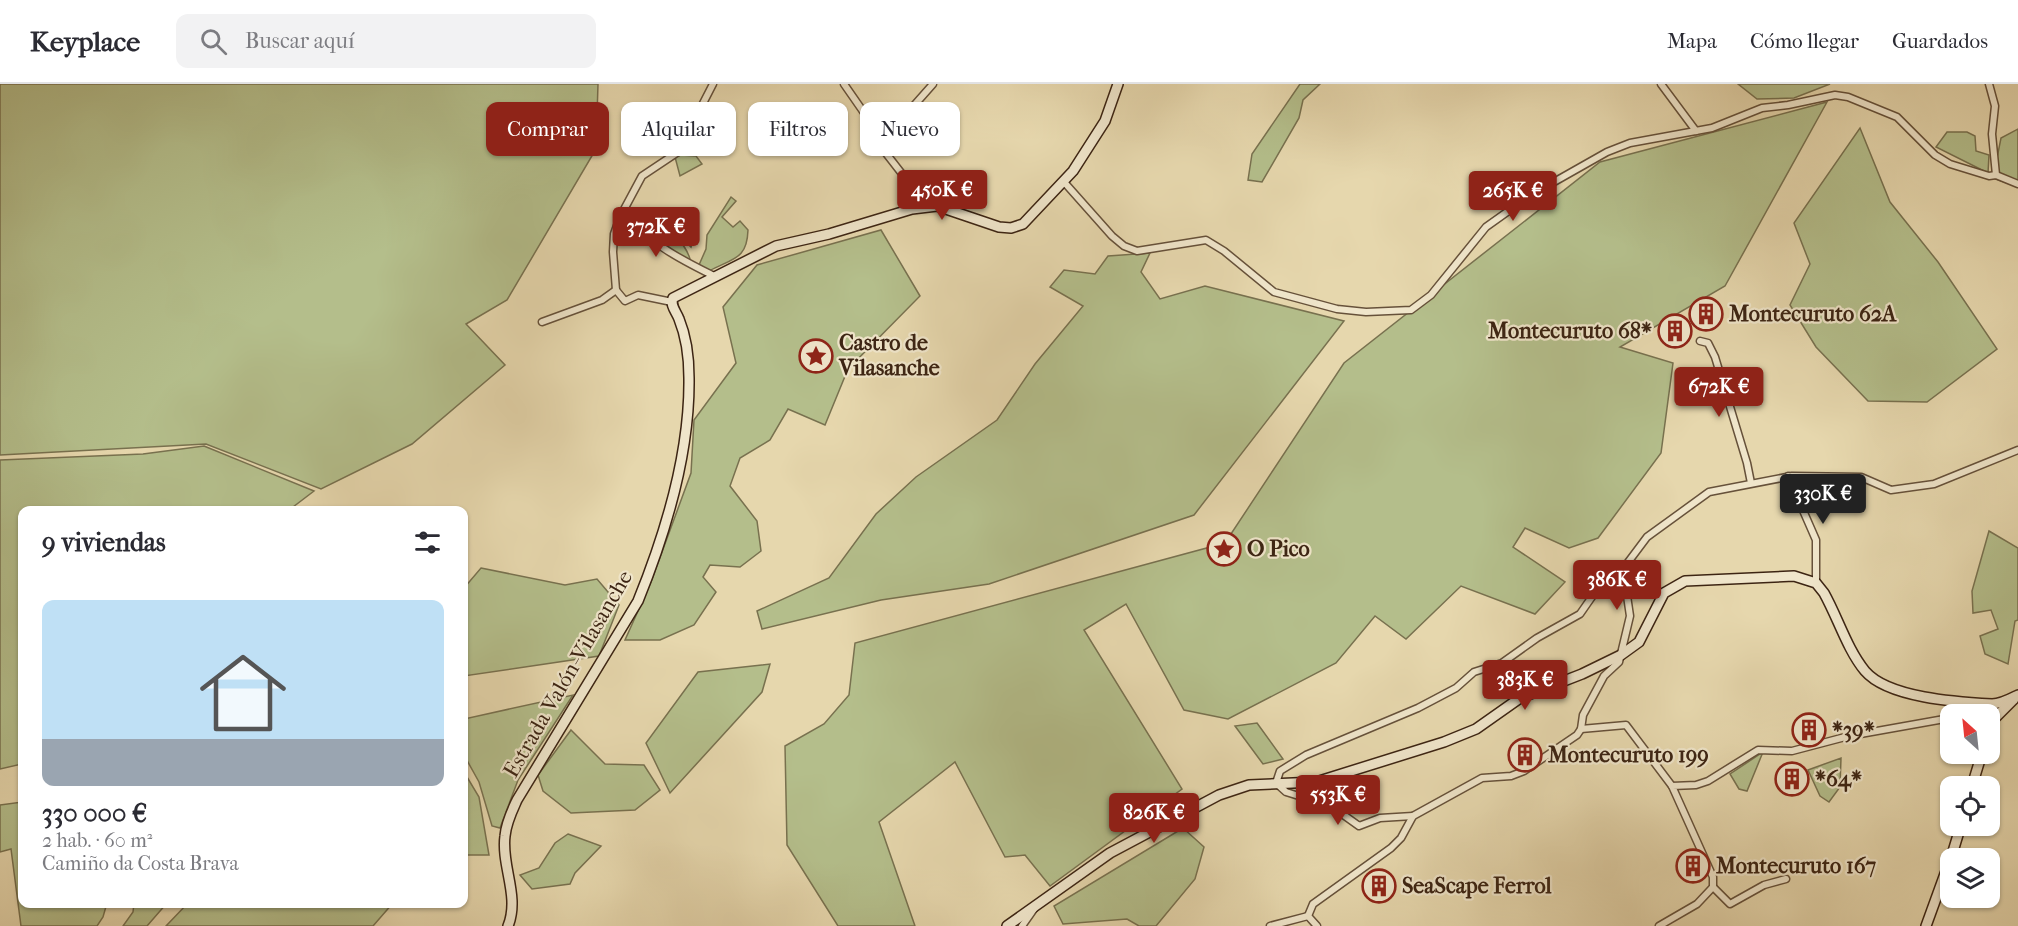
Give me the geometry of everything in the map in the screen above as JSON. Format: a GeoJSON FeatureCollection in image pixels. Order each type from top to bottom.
{"type":"FeatureCollection","features":[{"type":"Feature","properties":{"kind":"main road"},"geometry":{"type":"LineString","coordinates":[[672,302],[675,296],[776,246],[927,206],[948,208],[992,225],[1011,228],[1028,219],[1064,182],[1106,121],[1118,84]]}},
{"type":"Feature","properties":{"kind":"main road","name":"Estrada Valón-Vilasanche"},"geometry":{"type":"LineString","coordinates":[[508,926],[513,916],[511,882],[504,837],[508,822],[517,800],[638,602],[651,568],[675,484],[685,429],[689,376],[683,332],[672,302]]}},
{"type":"Feature","properties":{"kind":"main road"},"geometry":{"type":"LineString","coordinates":[[1007,926],[1110,853],[1233,789],[1276,783],[1316,782],[1334,777],[1465,734],[1520,698],[1582,675],[1621,655],[1639,642],[1664,593],[1685,581],[1778,575],[1794,576],[1816,583],[1831,605],[1866,671],[1875,680],[1898,691],[1954,702],[1987,704],[2018,695]]}},
{"type":"Feature","properties":{"kind":"main road"},"geometry":{"type":"LineString","coordinates":[[2000,714],[2018,695]]}},
{"type":"Feature","properties":{"kind":"main road"},"geometry":{"type":"LineString","coordinates":[[1954,702],[1958,704]]}},
{"type":"Feature","properties":{"kind":"main road"},"geometry":{"type":"LineString","coordinates":[[1926,926],[1940,887]]}},
{"type":"Feature","properties":{"kind":"street"},"geometry":{"type":"LineString","coordinates":[[672,302],[638,295],[625,300],[616,290],[613,268],[614,234],[620,217],[642,176],[678,152],[713,84]]}},
{"type":"Feature","properties":{"kind":"street"},"geometry":{"type":"LineString","coordinates":[[844,84],[860,107]]}},
{"type":"Feature","properties":{"kind":"street"},"geometry":{"type":"LineString","coordinates":[[917,102],[933,84]]}},
{"type":"Feature","properties":{"kind":"street"},"geometry":{"type":"LineString","coordinates":[[1661,84],[1696,131]]}},
{"type":"Feature","properties":{"kind":"street"},"geometry":{"type":"LineString","coordinates":[[1989,84],[1995,106],[1992,134],[1996,174]]}},
{"type":"Feature","properties":{"kind":"street"},"geometry":{"type":"LineString","coordinates":[[1064,182],[1112,236],[1124,246],[1137,251],[1206,240],[1224,251],[1274,292],[1337,309],[1381,312],[1411,310],[1431,295],[1486,227],[1531,195],[1607,152],[1630,143],[1696,131],[1762,108],[1834,95],[1875,106],[1897,117],[1935,155],[1950,164],[1989,176],[1996,174],[2018,184]]}},
{"type":"Feature","properties":{"kind":"street"},"geometry":{"type":"LineString","coordinates":[[888,156],[927,206]]}},
{"type":"Feature","properties":{"kind":"street"},"geometry":{"type":"LineString","coordinates":[[626,208],[642,230],[666,250],[714,276]]}},
{"type":"Feature","properties":{"kind":"street"},"geometry":{"type":"LineString","coordinates":[[542,322],[602,300],[616,290]]}},
{"type":"Feature","properties":{"kind":"street"},"geometry":{"type":"LineString","coordinates":[[1700,341],[1708,343],[1715,357],[1751,483]]}},
{"type":"Feature","properties":{"kind":"street"},"geometry":{"type":"LineString","coordinates":[[1659,926],[1697,904],[1713,887],[1713,877],[1672,786],[1626,725],[1581,729],[1524,771],[1511,776],[1482,778],[1413,816],[1380,818],[1359,826],[1331,806],[1286,792],[1276,783],[1280,771],[1306,755],[1418,708],[1456,688],[1481,668],[1502,663],[1537,638],[1581,614],[1605,578],[1623,569],[1647,537],[1675,519],[1709,492],[1788,476],[1861,477],[1891,490],[1934,484],[2018,450]]}},
{"type":"Feature","properties":{"kind":"street"},"geometry":{"type":"LineString","coordinates":[[1788,476],[1816,540],[1816,583]]}},
{"type":"Feature","properties":{"kind":"street"},"geometry":{"type":"LineString","coordinates":[[1581,729],[1588,706],[1605,676],[1619,662],[1621,655],[1630,616],[1623,569]]}},
{"type":"Feature","properties":{"kind":"street"},"geometry":{"type":"LineString","coordinates":[[1672,786],[1696,785],[1708,781],[1758,750],[1792,751],[1849,736],[1940,720]]}},
{"type":"Feature","properties":{"kind":"street"},"geometry":{"type":"LineString","coordinates":[[1308,916],[1313,904],[1322,896],[1379,858],[1401,838],[1413,816]]}},
{"type":"Feature","properties":{"kind":"street"},"geometry":{"type":"LineString","coordinates":[[1713,887],[1730,904],[1764,885],[1786,879]]}},
{"type":"Feature","properties":{"kind":"street"},"geometry":{"type":"LineString","coordinates":[[1022,926],[1036,906]]}},
{"type":"Feature","properties":{"kind":"street"},"geometry":{"type":"LineString","coordinates":[[1270,926],[1308,916]]}},
{"type":"Feature","properties":{"kind":"street"},"geometry":{"type":"LineString","coordinates":[[1308,916],[1317,926]]}},
{"type":"Feature","properties":{"kind":"green space"},"geometry":{"type":"Polygon","coordinates":[[[0,84],[598,84],[597,102],[486,102],[486,156],[592,156],[507,300],[466,324],[505,365],[412,444],[321,489],[206,444],[0,455],[0,84]]]}},
{"type":"Feature","properties":{"kind":"green space"},"geometry":{"type":"Polygon","coordinates":[[[1300,84],[1320,84],[1303,100],[1299,118],[1262,182],[1248,180],[1252,154],[1300,84]]]}},
{"type":"Feature","properties":{"kind":"green space"},"geometry":{"type":"Polygon","coordinates":[[[1738,84],[1830,84],[1794,98],[1757,99],[1738,84]]]}},
{"type":"Feature","properties":{"kind":"green space"},"geometry":{"type":"Polygon","coordinates":[[[1827,102],[1725,286],[1620,347],[1673,363],[1661,453],[1598,538],[1569,548],[1525,528],[1513,547],[1565,582],[1535,614],[1461,586],[1406,639],[1375,616],[1336,663],[1228,719],[1184,710],[1126,604],[1084,630],[1182,789],[1050,886],[1025,855],[1005,857],[955,762],[879,822],[915,926],[838,926],[787,845],[785,746],[824,724],[849,695],[855,643],[1225,543],[1344,363],[1600,162],[1827,102]]]}},
{"type":"Feature","properties":{"kind":"green space"},"geometry":{"type":"Polygon","coordinates":[[[1860,128],[1890,202],[1938,262],[1997,349],[1927,402],[1868,401],[1816,347],[1790,305],[1810,264],[1794,223],[1860,128]]]}},
{"type":"Feature","properties":{"kind":"green space"},"geometry":{"type":"Polygon","coordinates":[[[2018,129],[2018,187],[1993,178],[2001,138],[2018,129]]]}},
{"type":"Feature","properties":{"kind":"green space"},"geometry":{"type":"Polygon","coordinates":[[[1947,132],[1967,132],[1975,136],[1976,151],[1989,155],[1988,173],[1936,147],[1947,132]]]}},
{"type":"Feature","properties":{"kind":"green space"},"geometry":{"type":"Polygon","coordinates":[[[696,156],[702,164],[680,176],[675,157],[696,156]]]}},
{"type":"Feature","properties":{"kind":"green space"},"geometry":{"type":"Polygon","coordinates":[[[731,197],[736,201],[722,217],[733,227],[740,221],[748,230],[745,247],[737,257],[709,271],[699,265],[706,249],[707,235],[731,197]]]}},
{"type":"Feature","properties":{"kind":"green space"},"geometry":{"type":"Polygon","coordinates":[[[677,213],[696,232],[691,247],[672,228],[669,219],[677,213]]]}},
{"type":"Feature","properties":{"kind":"green space"},"geometry":{"type":"Polygon","coordinates":[[[656,221],[677,237],[690,259],[687,261],[640,225],[656,221]]]}},
{"type":"Feature","properties":{"kind":"green space"},"geometry":{"type":"Polygon","coordinates":[[[881,230],[920,296],[848,369],[825,425],[788,409],[770,440],[740,458],[730,486],[757,521],[761,551],[740,567],[710,565],[703,577],[716,592],[694,625],[660,640],[625,640],[651,582],[691,473],[694,420],[736,363],[723,307],[757,265],[881,230]]]}},
{"type":"Feature","properties":{"kind":"green space"},"geometry":{"type":"Polygon","coordinates":[[[1150,253],[1141,272],[1160,299],[1205,286],[1344,321],[1194,515],[989,584],[881,600],[762,629],[757,611],[829,578],[876,514],[916,477],[997,420],[1035,364],[1083,306],[1050,287],[1064,270],[1095,274],[1108,256],[1150,253]]]}},
{"type":"Feature","properties":{"kind":"green space"},"geometry":{"type":"Polygon","coordinates":[[[204,446],[314,491],[294,506],[18,506],[18,765],[0,769],[0,460],[143,454],[204,446]]]}},
{"type":"Feature","properties":{"kind":"green space"},"geometry":{"type":"Polygon","coordinates":[[[1989,531],[2018,548],[2018,620],[2015,621],[2008,664],[1985,654],[1980,636],[1998,629],[1991,610],[1973,613],[1972,591],[1989,531]]]}},
{"type":"Feature","properties":{"kind":"green space"},"geometry":{"type":"Polygon","coordinates":[[[481,568],[565,585],[597,579],[619,605],[599,656],[468,675],[468,583],[481,568]]]}},
{"type":"Feature","properties":{"kind":"green space"},"geometry":{"type":"Polygon","coordinates":[[[770,664],[762,692],[670,793],[646,743],[698,672],[770,664]]]}},
{"type":"Feature","properties":{"kind":"green space"},"geometry":{"type":"Polygon","coordinates":[[[573,695],[518,780],[500,828],[492,826],[479,782],[468,762],[468,718],[573,695]]]}},
{"type":"Feature","properties":{"kind":"green space"},"geometry":{"type":"Polygon","coordinates":[[[1257,723],[1283,759],[1263,764],[1235,726],[1257,723]]]}},
{"type":"Feature","properties":{"kind":"green space"},"geometry":{"type":"Polygon","coordinates":[[[571,730],[605,764],[644,765],[660,790],[635,810],[571,813],[543,791],[538,775],[571,730]]]}},
{"type":"Feature","properties":{"kind":"green space"},"geometry":{"type":"Polygon","coordinates":[[[1763,752],[1747,791],[1739,789],[1730,774],[1763,752]]]}},
{"type":"Feature","properties":{"kind":"green space"},"geometry":{"type":"Polygon","coordinates":[[[1841,758],[1840,787],[1829,802],[1820,796],[1808,770],[1841,758]]]}},
{"type":"Feature","properties":{"kind":"green space"},"geometry":{"type":"Polygon","coordinates":[[[468,779],[479,797],[489,855],[468,855],[468,779]]]}},
{"type":"Feature","properties":{"kind":"green space"},"geometry":{"type":"Polygon","coordinates":[[[18,803],[18,903],[11,849],[0,852],[0,805],[18,803]]]}},
{"type":"Feature","properties":{"kind":"green space"},"geometry":{"type":"Polygon","coordinates":[[[1183,828],[1204,847],[1195,879],[1156,926],[1139,926],[1127,919],[1063,924],[1054,906],[1183,828]]]}},
{"type":"Feature","properties":{"kind":"green space"},"geometry":{"type":"Polygon","coordinates":[[[568,834],[601,846],[575,873],[570,884],[532,889],[520,875],[539,868],[555,843],[568,834]]]}},
{"type":"Feature","properties":{"kind":"green space"},"geometry":{"type":"Polygon","coordinates":[[[19,908],[106,908],[97,926],[21,926],[19,908]]]}},
{"type":"Feature","properties":{"kind":"green space"},"geometry":{"type":"Polygon","coordinates":[[[133,908],[163,908],[147,926],[123,926],[133,908]]]}},
{"type":"Feature","properties":{"kind":"green space"},"geometry":{"type":"Polygon","coordinates":[[[183,908],[389,908],[373,926],[166,926],[183,908]]]}},
{"type":"Feature","properties":{"kind":"place","name":"Montecuruto 62A"},"geometry":{"type":"Point","coordinates":[1706,314]}},
{"type":"Feature","properties":{"kind":"place","name":"Montecuruto 68*"},"geometry":{"type":"Point","coordinates":[1675,331]}},
{"type":"Feature","properties":{"kind":"place","name":"Castro de Vilasanche"},"geometry":{"type":"Point","coordinates":[816,356]}},
{"type":"Feature","properties":{"kind":"place","name":"O Pico"},"geometry":{"type":"Point","coordinates":[1224,549]}},
{"type":"Feature","properties":{"kind":"place","name":"*39*"},"geometry":{"type":"Point","coordinates":[1809,730]}},
{"type":"Feature","properties":{"kind":"place","name":"Montecuruto 199"},"geometry":{"type":"Point","coordinates":[1525,755]}},
{"type":"Feature","properties":{"kind":"place","name":"*64*"},"geometry":{"type":"Point","coordinates":[1792,779]}},
{"type":"Feature","properties":{"kind":"place","name":"Montecuruto 167"},"geometry":{"type":"Point","coordinates":[1693,866]}},
{"type":"Feature","properties":{"kind":"place","name":"SeaScape Ferrol"},"geometry":{"type":"Point","coordinates":[1379,886]}}]}
